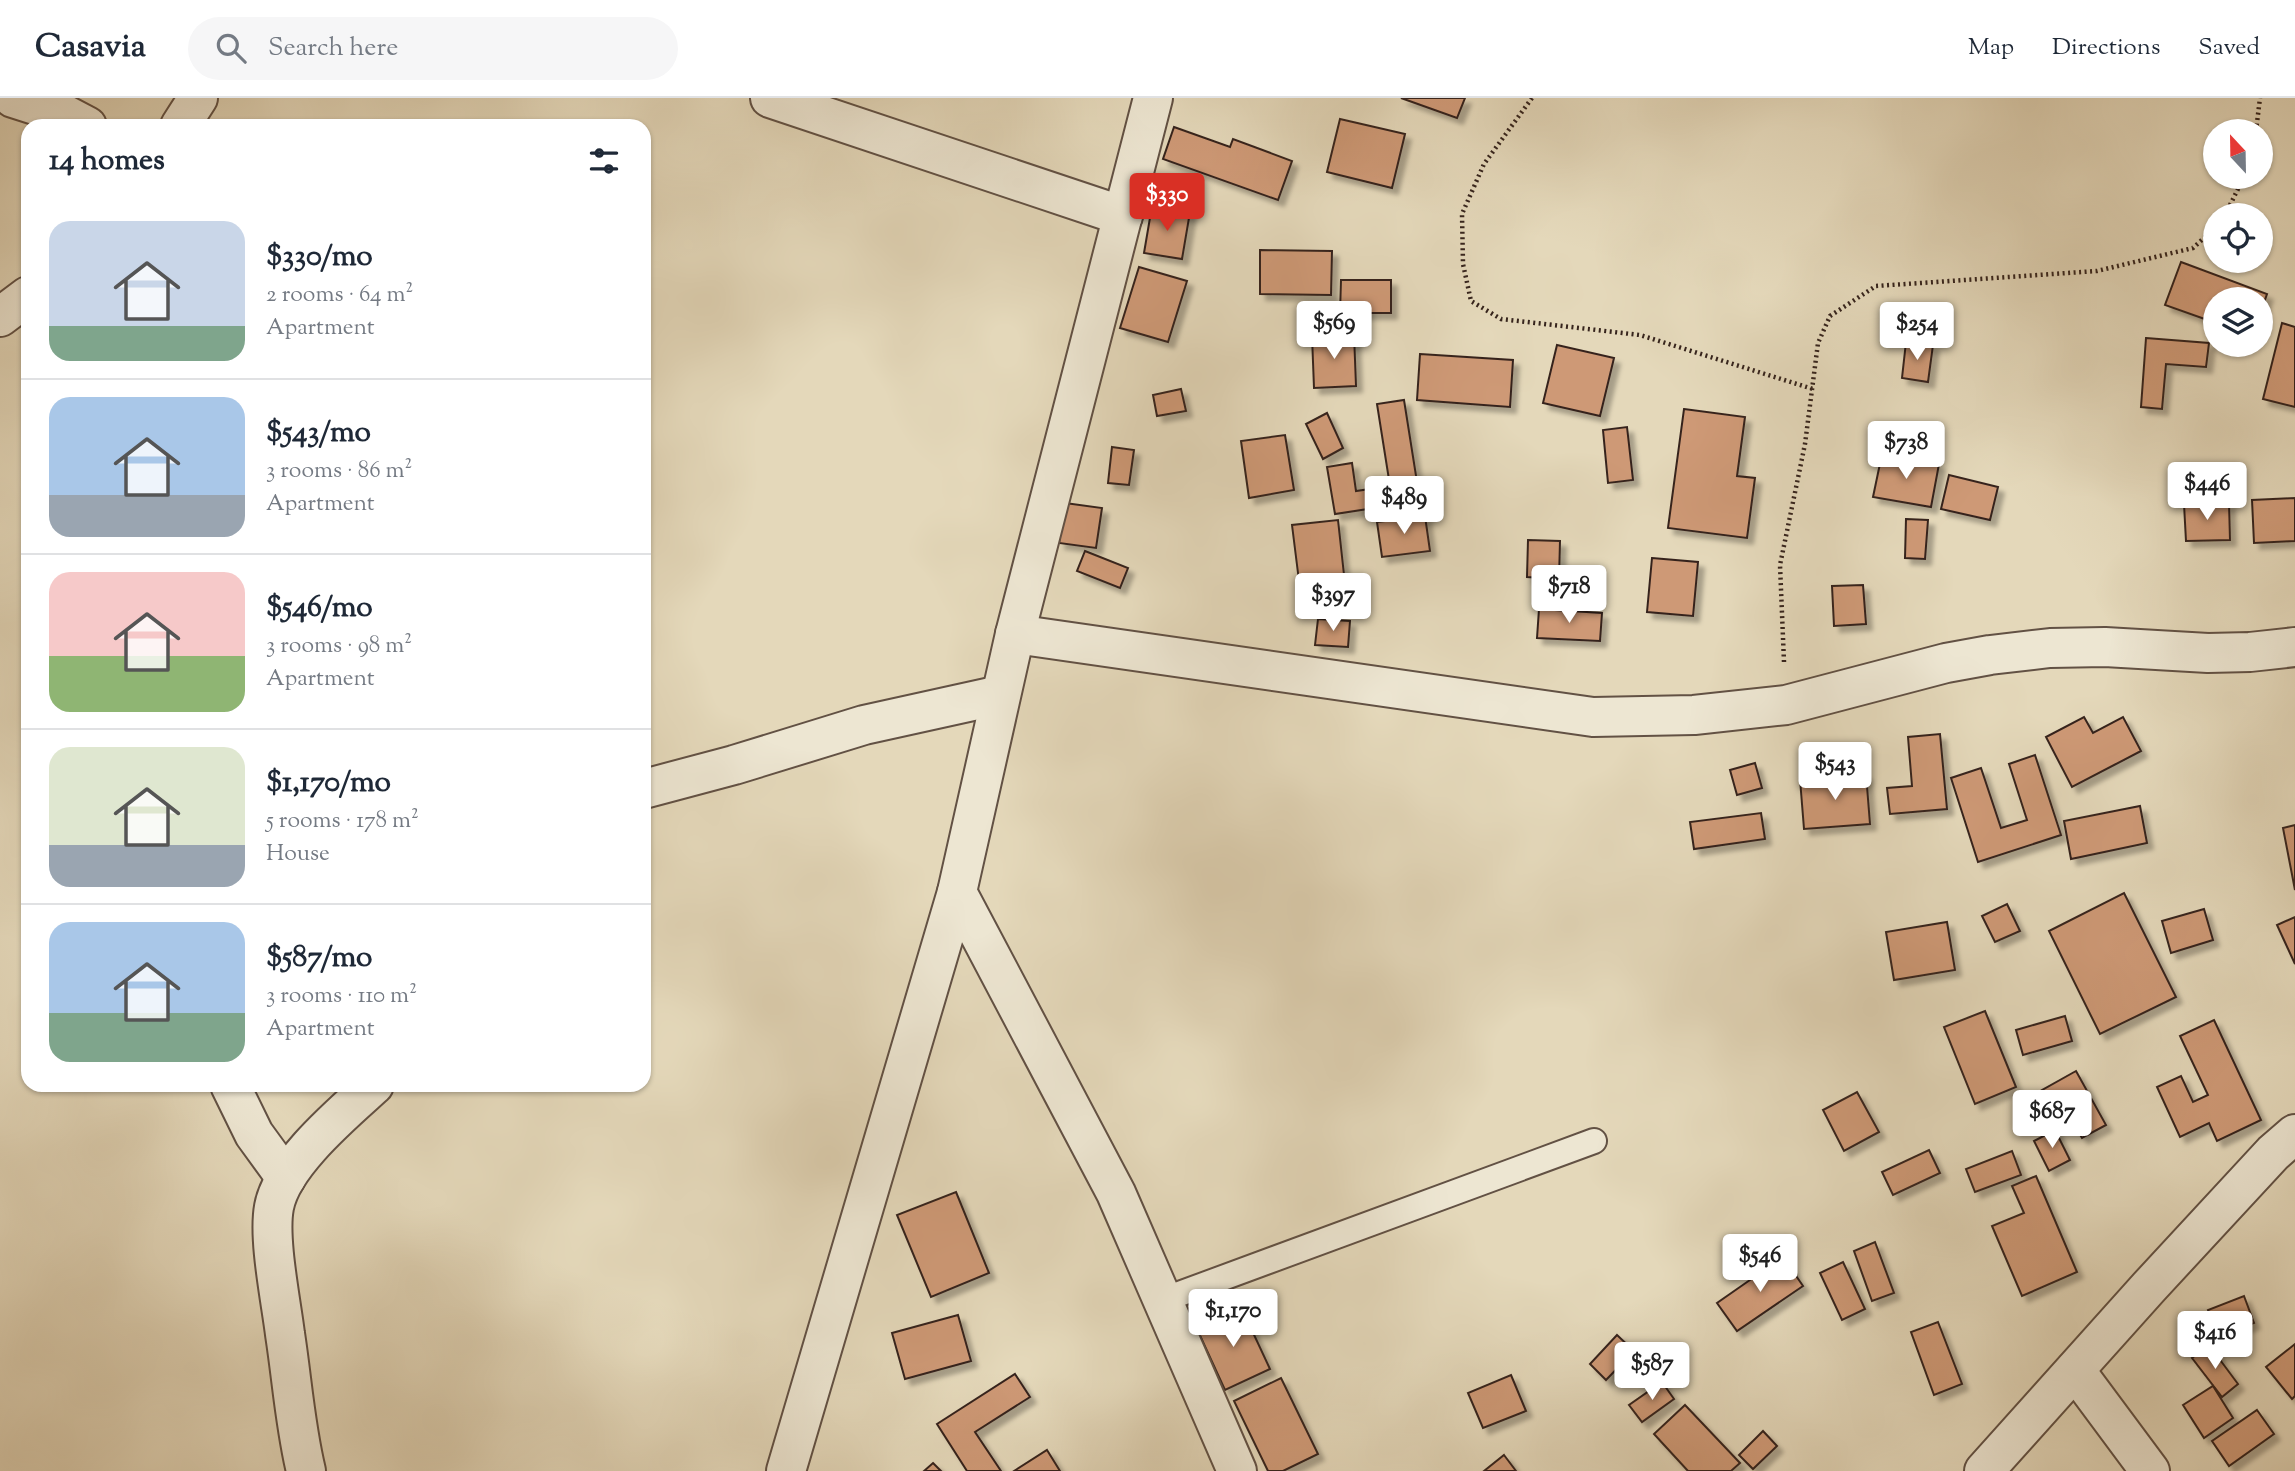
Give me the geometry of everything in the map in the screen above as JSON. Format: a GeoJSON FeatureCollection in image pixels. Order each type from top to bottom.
{"type":"FeatureCollection","features":[{"type":"Feature","properties":{"kind":"street"},"geometry":{"type":"LineString","coordinates":[[13,98],[74,119]]}},
{"type":"Feature","properties":{"kind":"street"},"geometry":{"type":"LineString","coordinates":[[184,119],[198,98]]}},
{"type":"Feature","properties":{"kind":"street"},"geometry":{"type":"LineString","coordinates":[[770,98],[1123,216]]}},
{"type":"Feature","properties":{"kind":"street"},"geometry":{"type":"LineString","coordinates":[[786,1471],[957,892],[1015,634],[1153,98]]}},
{"type":"Feature","properties":{"kind":"street"},"geometry":{"type":"LineString","coordinates":[[0,317],[21,301]]}},
{"type":"Feature","properties":{"kind":"street"},"geometry":{"type":"LineString","coordinates":[[1015,634],[1593,717],[1694,715],[1787,705],[1899,675],[1990,655],[2050,649],[2105,648],[2208,653],[2295,647]]}},
{"type":"Feature","properties":{"kind":"street"},"geometry":{"type":"LineString","coordinates":[[651,787],[864,725],[1000,695]]}},
{"type":"Feature","properties":{"kind":"street"},"geometry":{"type":"LineString","coordinates":[[957,892],[1116,1193],[1237,1471]]}},
{"type":"Feature","properties":{"kind":"street"},"geometry":{"type":"LineString","coordinates":[[233,1092],[254,1134],[286,1178]]}},
{"type":"Feature","properties":{"kind":"street"},"geometry":{"type":"LineString","coordinates":[[306,1471],[274,1242],[274,1207],[286,1178],[321,1133],[366,1092]]}},
{"type":"Feature","properties":{"kind":"street"},"geometry":{"type":"LineString","coordinates":[[1984,1471],[2166,1268],[2273,1153],[2295,1134]]}},
{"type":"Feature","properties":{"kind":"street"},"geometry":{"type":"LineString","coordinates":[[2075,1370],[2150,1471]]}},
{"type":"Feature","properties":{"kind":"lane"},"geometry":{"type":"LineString","coordinates":[[1163,1300],[1594,1141]]}},
{"type":"Feature","properties":{"kind":"path"},"geometry":{"type":"LineString","coordinates":[[1532,98],[1484,164],[1462,214],[1463,264],[1471,301],[1501,319],[1640,334],[1812,388]]}},
{"type":"Feature","properties":{"kind":"path"},"geometry":{"type":"LineString","coordinates":[[2257,119],[2260,98]]}},
{"type":"Feature","properties":{"kind":"path"},"geometry":{"type":"LineString","coordinates":[[1787,705],[1780,565],[1805,444],[1818,343],[1830,316],[1876,286],[2097,271],[2193,248],[2203,239]]}},
{"type":"Feature","properties":{"kind":"building"},"geometry":{"type":"Polygon","coordinates":[[[1401,98],[1465,98],[1457,118],[1401,98]]]}},
{"type":"Feature","properties":{"kind":"building"},"geometry":{"type":"Polygon","coordinates":[[[1340,119],[1405,134],[1392,188],[1327,172],[1340,119]]]}},
{"type":"Feature","properties":{"kind":"building"},"geometry":{"type":"Polygon","coordinates":[[[1174,127],[1230,147],[1233,139],[1292,161],[1278,200],[1163,159],[1174,127]]]}},
{"type":"Feature","properties":{"kind":"building"},"geometry":{"type":"Polygon","coordinates":[[[1152,206],[1190,212],[1182,259],[1144,253],[1152,206]]]}},
{"type":"Feature","properties":{"kind":"building"},"geometry":{"type":"Polygon","coordinates":[[[1260,250],[1332,251],[1331,295],[1260,294],[1260,250]]]}},
{"type":"Feature","properties":{"kind":"building"},"geometry":{"type":"Polygon","coordinates":[[[2181,262],[2203,270],[2203,273],[2211,273],[2248,287],[2203,287],[2203,318],[2165,305],[2181,262]]]}},
{"type":"Feature","properties":{"kind":"building"},"geometry":{"type":"Polygon","coordinates":[[[1139,267],[1187,281],[1168,342],[1120,328],[1139,267]]]}},
{"type":"Feature","properties":{"kind":"building"},"geometry":{"type":"Polygon","coordinates":[[[1341,280],[1391,280],[1391,313],[1340,313],[1341,280]]]}},
{"type":"Feature","properties":{"kind":"building"},"geometry":{"type":"Polygon","coordinates":[[[2282,323],[2295,327],[2295,407],[2263,399],[2282,323]]]}},
{"type":"Feature","properties":{"kind":"building"},"geometry":{"type":"Polygon","coordinates":[[[1354,334],[1356,386],[1314,388],[1312,336],[1354,334]]]}},
{"type":"Feature","properties":{"kind":"building"},"geometry":{"type":"Polygon","coordinates":[[[2146,338],[2203,343],[2203,357],[2207,357],[2206,367],[2166,364],[2162,409],[2141,407],[2146,338]]]}},
{"type":"Feature","properties":{"kind":"building"},"geometry":{"type":"Polygon","coordinates":[[[1906,342],[1933,345],[1928,382],[1902,378],[1906,342]]]}},
{"type":"Feature","properties":{"kind":"building"},"geometry":{"type":"Polygon","coordinates":[[[1557,345],[1614,358],[1600,416],[1543,403],[1557,345]]]}},
{"type":"Feature","properties":{"kind":"building"},"geometry":{"type":"Polygon","coordinates":[[[1420,354],[1513,360],[1510,407],[1417,400],[1420,354]]]}},
{"type":"Feature","properties":{"kind":"building"},"geometry":{"type":"Polygon","coordinates":[[[1181,389],[1186,411],[1157,416],[1153,395],[1181,389]]]}},
{"type":"Feature","properties":{"kind":"building"},"geometry":{"type":"Polygon","coordinates":[[[1404,400],[1420,501],[1335,514],[1327,467],[1352,463],[1356,491],[1390,486],[1377,404],[1404,400]]]}},
{"type":"Feature","properties":{"kind":"building"},"geometry":{"type":"Polygon","coordinates":[[[1684,409],[1745,417],[1737,476],[1755,478],[1747,538],[1668,528],[1684,409]]]}},
{"type":"Feature","properties":{"kind":"building"},"geometry":{"type":"Polygon","coordinates":[[[1327,413],[1343,448],[1323,459],[1306,424],[1327,413]]]}},
{"type":"Feature","properties":{"kind":"building"},"geometry":{"type":"Polygon","coordinates":[[[1627,427],[1633,480],[1608,483],[1603,430],[1627,427]]]}},
{"type":"Feature","properties":{"kind":"building"},"geometry":{"type":"Polygon","coordinates":[[[1285,435],[1294,490],[1249,498],[1241,441],[1285,435]]]}},
{"type":"Feature","properties":{"kind":"building"},"geometry":{"type":"Polygon","coordinates":[[[1112,447],[1134,450],[1129,485],[1108,483],[1112,447]]]}},
{"type":"Feature","properties":{"kind":"building"},"geometry":{"type":"Polygon","coordinates":[[[1882,454],[1939,464],[1931,507],[1873,497],[1882,454]]]}},
{"type":"Feature","properties":{"kind":"building"},"geometry":{"type":"Polygon","coordinates":[[[1949,475],[1998,487],[1990,520],[1941,509],[1949,475]]]}},
{"type":"Feature","properties":{"kind":"building"},"geometry":{"type":"Polygon","coordinates":[[[2295,498],[2295,541],[2254,543],[2252,500],[2295,498]]]}},
{"type":"Feature","properties":{"kind":"building"},"geometry":{"type":"Polygon","coordinates":[[[1065,503],[1102,508],[1096,548],[1059,543],[1065,503]]]}},
{"type":"Feature","properties":{"kind":"building"},"geometry":{"type":"Polygon","coordinates":[[[2229,503],[2230,540],[2186,541],[2184,504],[2229,503]]]}},
{"type":"Feature","properties":{"kind":"building"},"geometry":{"type":"Polygon","coordinates":[[[1425,516],[1430,551],[1382,557],[1377,522],[1425,516]]]}},
{"type":"Feature","properties":{"kind":"building"},"geometry":{"type":"Polygon","coordinates":[[[1906,519],[1928,520],[1925,559],[1905,558],[1906,519]]]}},
{"type":"Feature","properties":{"kind":"building"},"geometry":{"type":"Polygon","coordinates":[[[1338,520],[1345,584],[1300,589],[1292,525],[1338,520]]]}},
{"type":"Feature","properties":{"kind":"building"},"geometry":{"type":"Polygon","coordinates":[[[1528,540],[1560,541],[1559,579],[1527,577],[1528,540]]]}},
{"type":"Feature","properties":{"kind":"building"},"geometry":{"type":"Polygon","coordinates":[[[1085,551],[1128,568],[1120,588],[1077,571],[1085,551]]]}},
{"type":"Feature","properties":{"kind":"building"},"geometry":{"type":"Polygon","coordinates":[[[1652,558],[1698,562],[1693,616],[1647,612],[1652,558]]]}},
{"type":"Feature","properties":{"kind":"building"},"geometry":{"type":"Polygon","coordinates":[[[1863,585],[1866,624],[1834,626],[1832,586],[1863,585]]]}},
{"type":"Feature","properties":{"kind":"building"},"geometry":{"type":"Polygon","coordinates":[[[1539,609],[1602,613],[1600,641],[1537,638],[1539,609]]]}},
{"type":"Feature","properties":{"kind":"building"},"geometry":{"type":"Polygon","coordinates":[[[1318,619],[1350,621],[1348,647],[1315,645],[1318,619]]]}},
{"type":"Feature","properties":{"kind":"building"},"geometry":{"type":"Polygon","coordinates":[[[2084,717],[2093,733],[2123,717],[2141,751],[2072,787],[2046,737],[2084,717]]]}},
{"type":"Feature","properties":{"kind":"building"},"geometry":{"type":"Polygon","coordinates":[[[1940,734],[1947,809],[1890,814],[1887,788],[1912,786],[1908,737],[1940,734]]]}},
{"type":"Feature","properties":{"kind":"building"},"geometry":{"type":"Polygon","coordinates":[[[2035,755],[2061,835],[1978,862],[1951,778],[1981,768],[2001,828],[2027,820],[2009,764],[2035,755]]]}},
{"type":"Feature","properties":{"kind":"building"},"geometry":{"type":"Polygon","coordinates":[[[1755,763],[1762,788],[1737,795],[1730,770],[1755,763]]]}},
{"type":"Feature","properties":{"kind":"building"},"geometry":{"type":"Polygon","coordinates":[[[1866,774],[1870,824],[1804,829],[1800,779],[1866,774]]]}},
{"type":"Feature","properties":{"kind":"building"},"geometry":{"type":"Polygon","coordinates":[[[2140,806],[2147,843],[2071,859],[2064,821],[2140,806]]]}},
{"type":"Feature","properties":{"kind":"building"},"geometry":{"type":"Polygon","coordinates":[[[1761,813],[1765,839],[1694,849],[1690,822],[1761,813]]]}},
{"type":"Feature","properties":{"kind":"building"},"geometry":{"type":"Polygon","coordinates":[[[2295,825],[2295,890],[2283,828],[2295,825]]]}},
{"type":"Feature","properties":{"kind":"building"},"geometry":{"type":"Polygon","coordinates":[[[2124,893],[2176,997],[2100,1034],[2049,931],[2124,893]]]}},
{"type":"Feature","properties":{"kind":"building"},"geometry":{"type":"Polygon","coordinates":[[[2007,904],[2020,931],[1995,942],[1982,916],[2007,904]]]}},
{"type":"Feature","properties":{"kind":"building"},"geometry":{"type":"Polygon","coordinates":[[[2204,909],[2213,940],[2171,953],[2162,921],[2204,909]]]}},
{"type":"Feature","properties":{"kind":"building"},"geometry":{"type":"Polygon","coordinates":[[[2295,917],[2295,964],[2277,925],[2295,917]]]}},
{"type":"Feature","properties":{"kind":"building"},"geometry":{"type":"Polygon","coordinates":[[[1947,922],[1955,970],[1894,980],[1886,932],[1947,922]]]}},
{"type":"Feature","properties":{"kind":"building"},"geometry":{"type":"Polygon","coordinates":[[[1985,1011],[2016,1087],[1975,1104],[1944,1027],[1985,1011]]]}},
{"type":"Feature","properties":{"kind":"building"},"geometry":{"type":"Polygon","coordinates":[[[2065,1016],[2072,1041],[2023,1055],[2016,1030],[2065,1016]]]}},
{"type":"Feature","properties":{"kind":"building"},"geometry":{"type":"Polygon","coordinates":[[[2214,1020],[2261,1120],[2217,1141],[2209,1123],[2180,1137],[2157,1087],[2181,1076],[2193,1102],[2208,1095],[2180,1036],[2214,1020]]]}},
{"type":"Feature","properties":{"kind":"building"},"geometry":{"type":"Polygon","coordinates":[[[2076,1071],[2106,1125],[2082,1138],[2063,1105],[2039,1117],[2028,1098],[2076,1071]]]}},
{"type":"Feature","properties":{"kind":"building"},"geometry":{"type":"Polygon","coordinates":[[[1857,1092],[1879,1132],[1844,1151],[1823,1110],[1857,1092]]]}},
{"type":"Feature","properties":{"kind":"building"},"geometry":{"type":"Polygon","coordinates":[[[2055,1130],[2070,1160],[2049,1171],[2034,1141],[2055,1130]]]}},
{"type":"Feature","properties":{"kind":"building"},"geometry":{"type":"Polygon","coordinates":[[[1929,1150],[1940,1173],[1893,1195],[1882,1172],[1929,1150]]]}},
{"type":"Feature","properties":{"kind":"building"},"geometry":{"type":"Polygon","coordinates":[[[2012,1151],[2021,1175],[1975,1192],[1966,1169],[2012,1151]]]}},
{"type":"Feature","properties":{"kind":"building"},"geometry":{"type":"Polygon","coordinates":[[[2036,1176],[2077,1272],[2022,1296],[1992,1226],[2024,1213],[2012,1186],[2036,1176]]]}},
{"type":"Feature","properties":{"kind":"building"},"geometry":{"type":"Polygon","coordinates":[[[956,1192],[989,1273],[931,1297],[897,1215],[956,1192]]]}},
{"type":"Feature","properties":{"kind":"building"},"geometry":{"type":"Polygon","coordinates":[[[1875,1242],[1894,1293],[1872,1301],[1854,1251],[1875,1242]]]}},
{"type":"Feature","properties":{"kind":"building"},"geometry":{"type":"Polygon","coordinates":[[[1783,1257],[1803,1286],[1737,1331],[1717,1303],[1783,1257]]]}},
{"type":"Feature","properties":{"kind":"building"},"geometry":{"type":"Polygon","coordinates":[[[1843,1262],[1865,1309],[1842,1320],[1820,1273],[1843,1262]]]}},
{"type":"Feature","properties":{"kind":"building"},"geometry":{"type":"Polygon","coordinates":[[[2244,1296],[2254,1323],[2218,1337],[2208,1310],[2244,1296]]]}},
{"type":"Feature","properties":{"kind":"building"},"geometry":{"type":"Polygon","coordinates":[[[1242,1309],[1270,1369],[1225,1390],[1197,1329],[1242,1309]]]}},
{"type":"Feature","properties":{"kind":"building"},"geometry":{"type":"Polygon","coordinates":[[[958,1315],[971,1361],[905,1379],[892,1333],[958,1315]]]}},
{"type":"Feature","properties":{"kind":"building"},"geometry":{"type":"Polygon","coordinates":[[[1938,1322],[1962,1384],[1934,1395],[1911,1332],[1938,1322]]]}},
{"type":"Feature","properties":{"kind":"building"},"geometry":{"type":"Polygon","coordinates":[[[1617,1335],[1634,1351],[1606,1380],[1590,1364],[1617,1335]]]}},
{"type":"Feature","properties":{"kind":"building"},"geometry":{"type":"Polygon","coordinates":[[[2295,1344],[2295,1396],[2292,1399],[2266,1367],[2295,1344]]]}},
{"type":"Feature","properties":{"kind":"building"},"geometry":{"type":"Polygon","coordinates":[[[2209,1345],[2238,1384],[2222,1397],[2192,1358],[2209,1345]]]}},
{"type":"Feature","properties":{"kind":"building"},"geometry":{"type":"Polygon","coordinates":[[[1015,1374],[1030,1397],[975,1432],[1001,1471],[967,1471],[937,1424],[1015,1374]]]}},
{"type":"Feature","properties":{"kind":"building"},"geometry":{"type":"Polygon","coordinates":[[[1511,1375],[1526,1411],[1483,1428],[1468,1393],[1511,1375]]]}},
{"type":"Feature","properties":{"kind":"building"},"geometry":{"type":"Polygon","coordinates":[[[1281,1378],[1318,1454],[1283,1471],[1268,1471],[1234,1401],[1281,1378]]]}},
{"type":"Feature","properties":{"kind":"building"},"geometry":{"type":"Polygon","coordinates":[[[1662,1382],[1674,1399],[1642,1422],[1629,1405],[1662,1382]]]}},
{"type":"Feature","properties":{"kind":"building"},"geometry":{"type":"Polygon","coordinates":[[[2213,1386],[2233,1418],[2204,1438],[2183,1405],[2213,1386]]]}},
{"type":"Feature","properties":{"kind":"building"},"geometry":{"type":"Polygon","coordinates":[[[1685,1405],[1740,1463],[1731,1471],[1688,1471],[1654,1434],[1685,1405]]]}},
{"type":"Feature","properties":{"kind":"building"},"geometry":{"type":"Polygon","coordinates":[[[2257,1410],[2274,1434],[2229,1466],[2212,1441],[2257,1410]]]}},
{"type":"Feature","properties":{"kind":"building"},"geometry":{"type":"Polygon","coordinates":[[[1763,1431],[1777,1446],[1753,1469],[1739,1455],[1763,1431]]]}},
{"type":"Feature","properties":{"kind":"building"},"geometry":{"type":"Polygon","coordinates":[[[1047,1450],[1060,1471],[1014,1471],[1047,1450]]]}},
{"type":"Feature","properties":{"kind":"building"},"geometry":{"type":"Polygon","coordinates":[[[1504,1455],[1516,1471],[1484,1471],[1504,1455]]]}},
{"type":"Feature","properties":{"kind":"building"},"geometry":{"type":"Polygon","coordinates":[[[933,1463],[941,1471],[924,1471],[933,1463]]]}}]}
